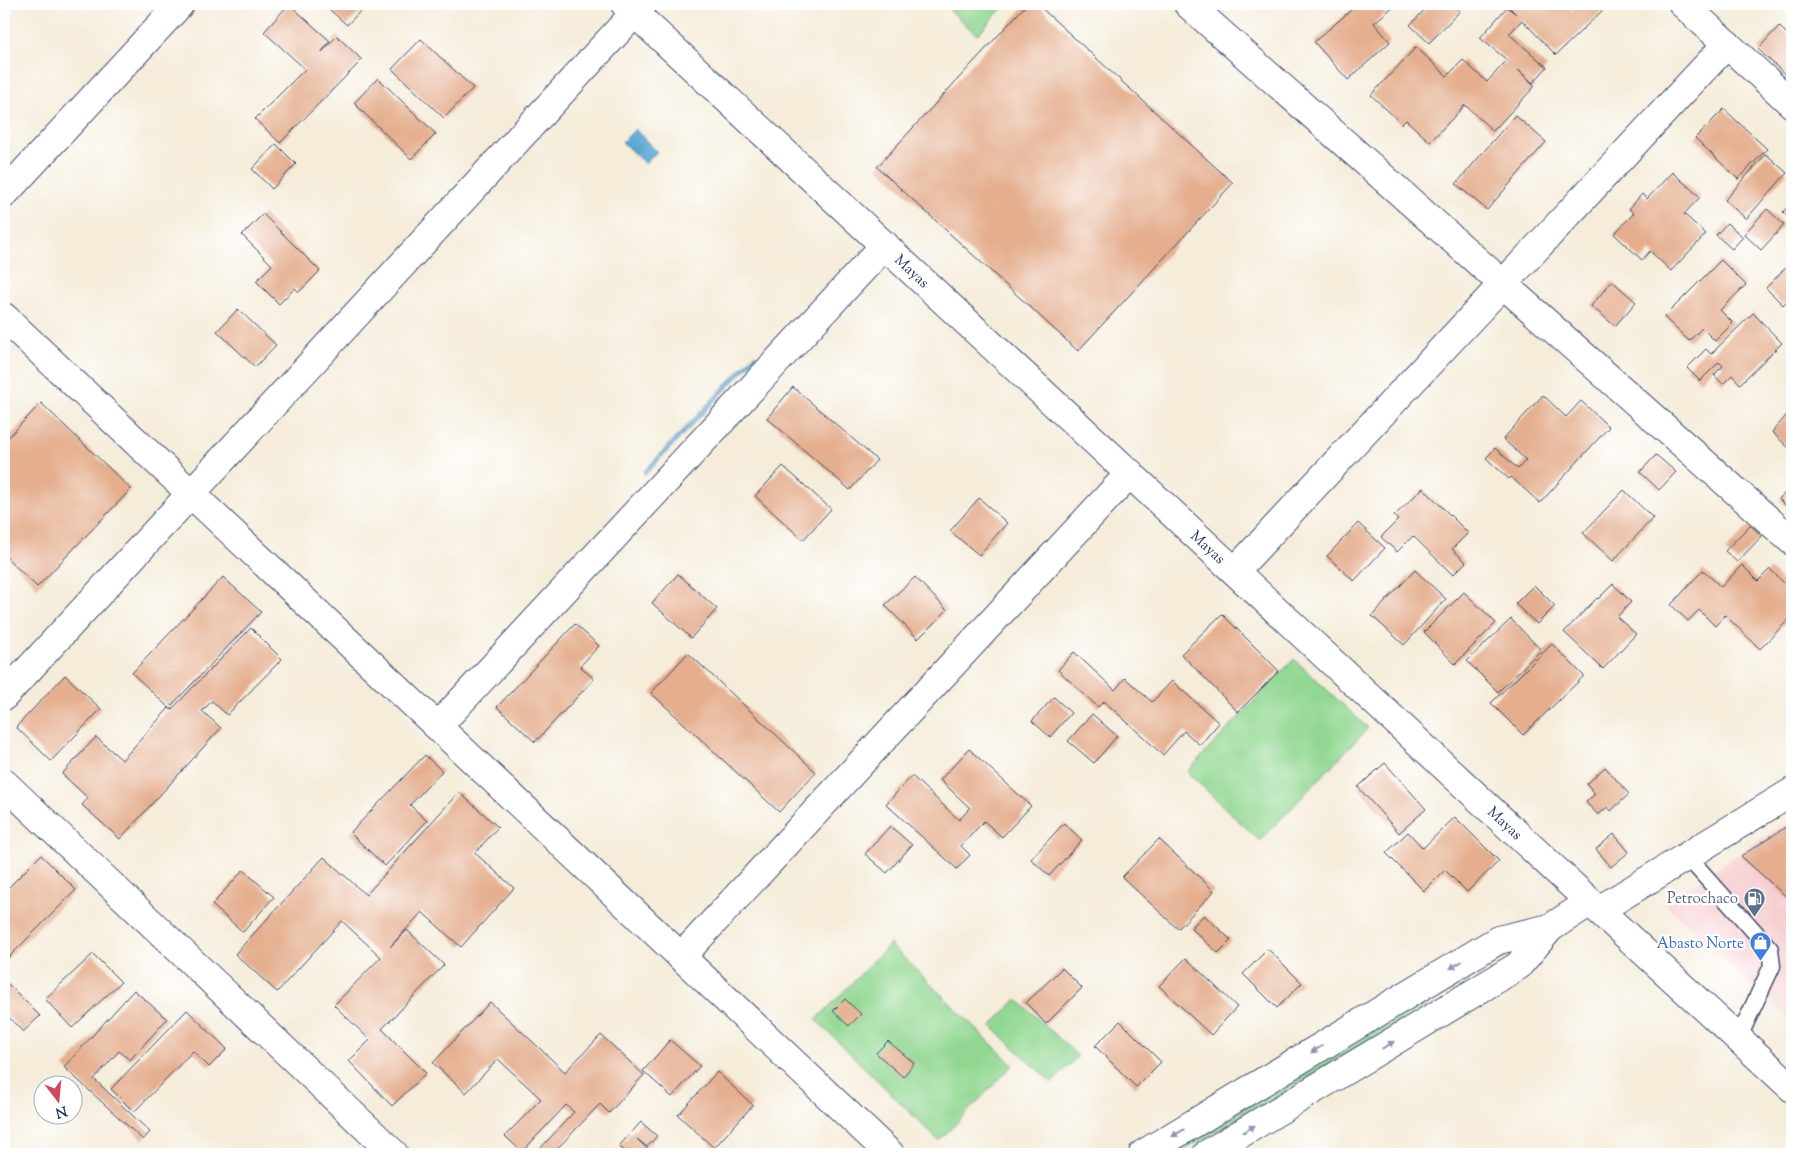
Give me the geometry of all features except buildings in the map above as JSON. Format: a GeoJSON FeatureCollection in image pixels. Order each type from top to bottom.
{"type":"FeatureCollection","features":[{"type":"Feature","properties":{"kind":"street"},"geometry":{"type":"LineString","coordinates":[[4,194],[180,4]]}},
{"type":"Feature","properties":{"kind":"street"},"geometry":{"type":"LineString","coordinates":[[1188,4],[1792,541]]}},
{"type":"Feature","properties":{"kind":"street"},"geometry":{"type":"LineString","coordinates":[[1683,4],[1792,104]]}},
{"type":"Feature","properties":{"kind":"street"},"geometry":{"type":"LineString","coordinates":[[4,696],[634,7]]}},
{"type":"Feature","properties":{"kind":"street","name":"Mayas"},"geometry":{"type":"LineString","coordinates":[[634,7],[884,245],[1792,1088]]}},
{"type":"Feature","properties":{"kind":"street"},"geometry":{"type":"LineString","coordinates":[[1235,571],[1727,44]]}},
{"type":"Feature","properties":{"kind":"street"},"geometry":{"type":"LineString","coordinates":[[438,726],[884,245]]}},
{"type":"Feature","properties":{"kind":"street"},"geometry":{"type":"LineString","coordinates":[[4,317],[890,1154]]}},
{"type":"Feature","properties":{"kind":"street"},"geometry":{"type":"LineString","coordinates":[[681,956],[1130,474]]}},
{"type":"Feature","properties":{"kind":"street"},"geometry":{"type":"LineString","coordinates":[[4,783],[394,1154]]}},
{"type":"Feature","properties":{"kind":"street"},"geometry":{"type":"LineString","coordinates":[[1143,1154],[1498,940],[1550,928],[1594,906],[1687,856],[1792,792]]}},
{"type":"Feature","properties":{"kind":"street"},"geometry":{"type":"LineString","coordinates":[[1207,1154],[1518,966],[1550,928]]}},
{"type":"Feature","properties":{"kind":"lane"},"geometry":{"type":"LineString","coordinates":[[1687,856],[1770,949],[1772,954],[1772,966],[1738,1038]]}},
{"type":"Feature","properties":{"kind":"shaded area","name":"Abasto Norte"},"geometry":{"type":"Polygon","coordinates":[[[1792,819],[1792,1022],[1664,903],[1792,819]]]}},
{"type":"Feature","properties":{"kind":"green space"},"geometry":{"type":"Polygon","coordinates":[[[943,4],[1006,4],[977,35],[943,4]]]}},
{"type":"Feature","properties":{"kind":"green space"},"geometry":{"type":"Polygon","coordinates":[[[1294,659],[1368,728],[1260,841],[1187,772],[1294,659]]]}},
{"type":"Feature","properties":{"kind":"green space"},"geometry":{"type":"Polygon","coordinates":[[[890,944],[1013,1065],[939,1141],[816,1020],[890,944]]]}},
{"type":"Feature","properties":{"kind":"green space"},"geometry":{"type":"Polygon","coordinates":[[[1513,946],[1517,951],[1179,1154],[1168,1154],[1513,946]]]}},
{"type":"Feature","properties":{"kind":"green space"},"geometry":{"type":"Polygon","coordinates":[[[1017,999],[1078,1056],[1052,1083],[991,1026],[1017,999]]]}},
{"type":"Feature","properties":{"kind":"water"},"geometry":{"type":"Polygon","coordinates":[[[635,129],[657,152],[645,164],[622,142],[635,129]]]}},
{"type":"Feature","properties":{"kind":"water"},"geometry":{"type":"Polygon","coordinates":[[[755,354],[758,356],[645,475],[643,472],[755,354]]]}},
{"type":"Feature","properties":{"kind":"place","name":"Petrochaco"},"geometry":{"type":"Point","coordinates":[1754,917]}},
{"type":"Feature","properties":{"kind":"place","name":"Abasto Norte"},"geometry":{"type":"Point","coordinates":[1760,962]}}]}
